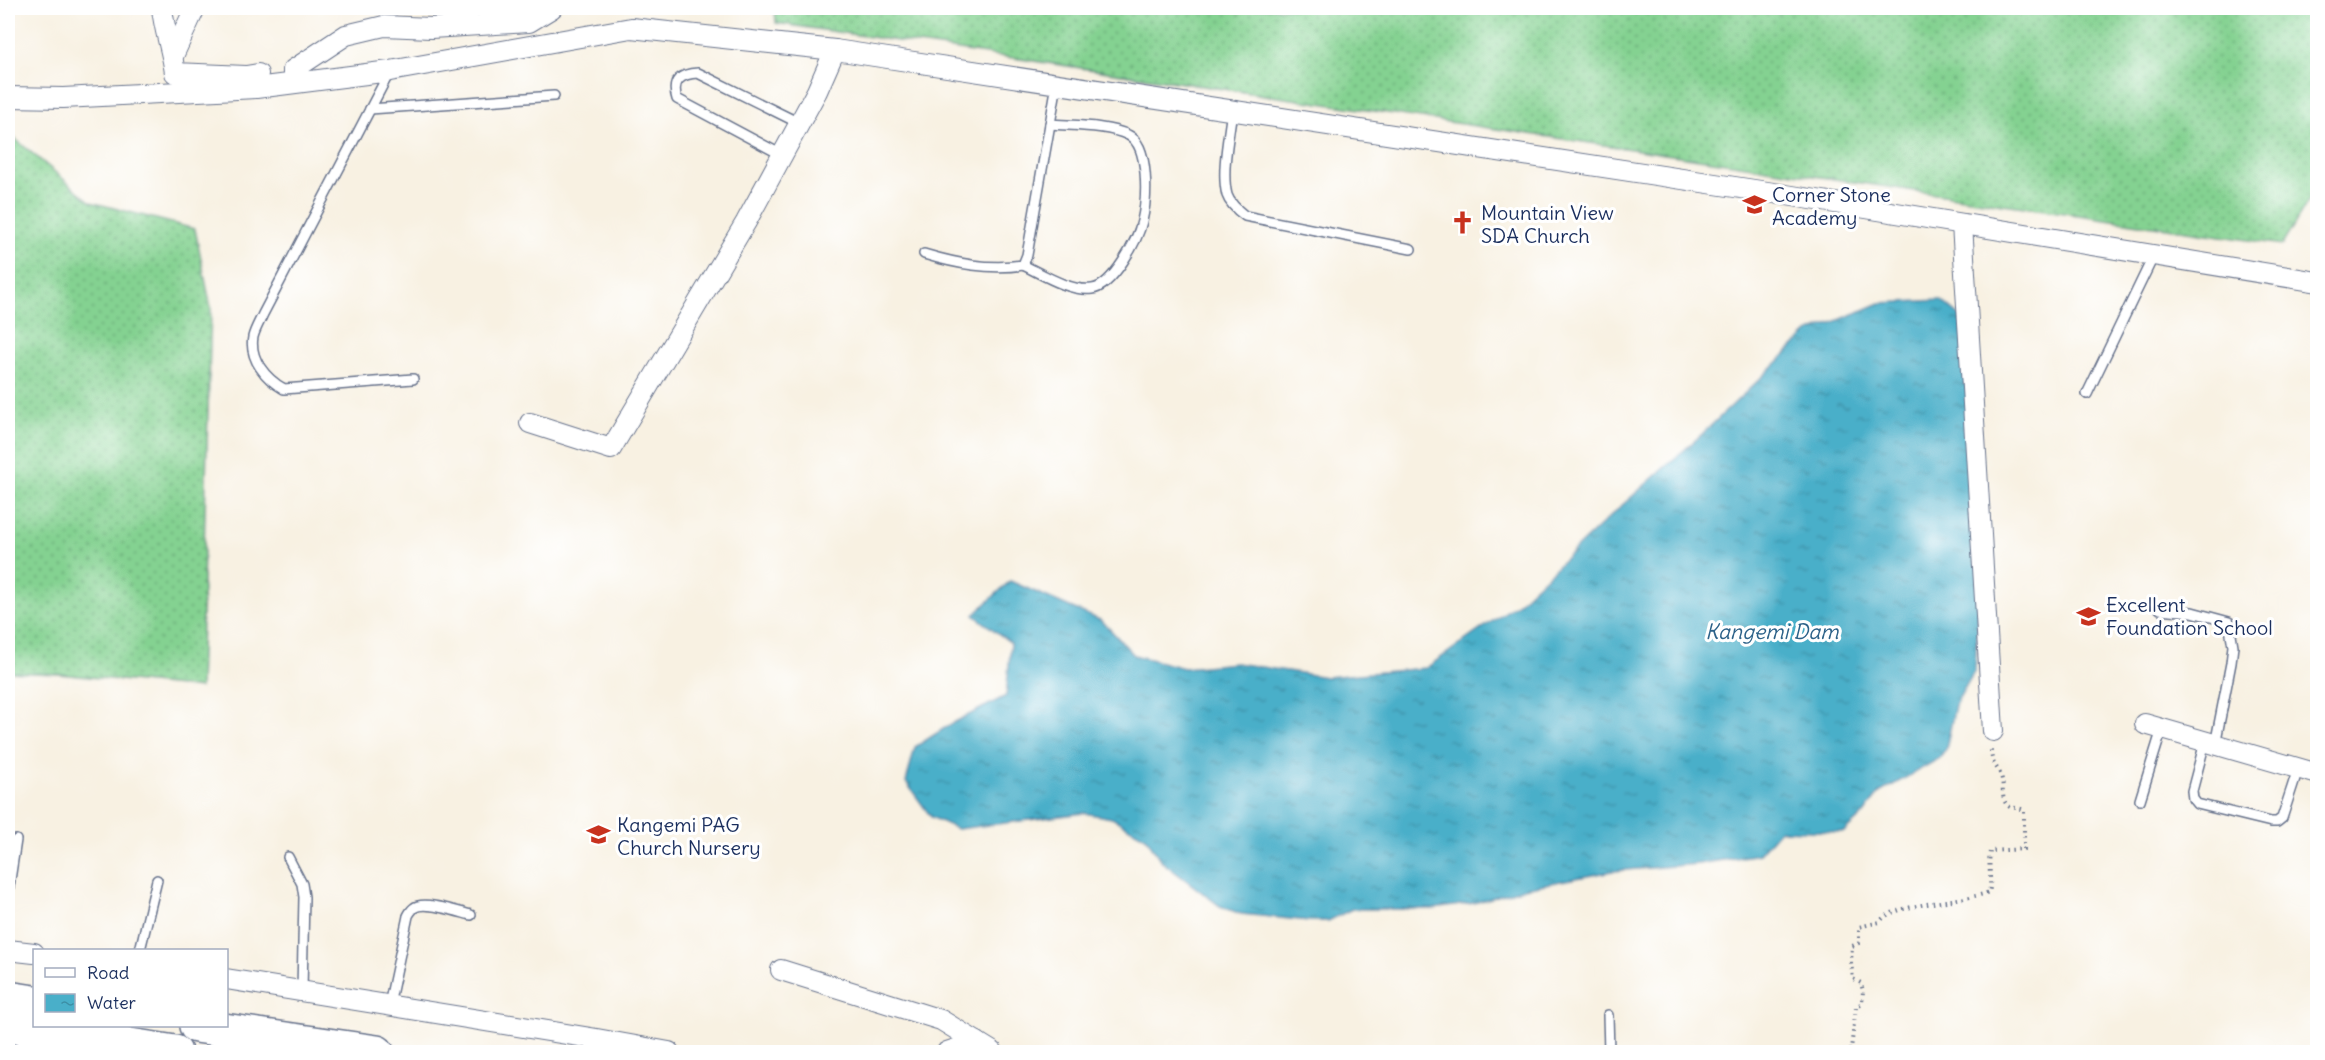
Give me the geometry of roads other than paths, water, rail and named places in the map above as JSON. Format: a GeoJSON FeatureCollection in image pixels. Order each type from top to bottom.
{"type":"FeatureCollection","features":[{"type":"Feature","properties":{"kind":"highway"},"geometry":{"type":"LineString","coordinates":[[8,998],[33,1002]]}},
{"type":"Feature","properties":{"kind":"highway"},"geometry":{"type":"LineString","coordinates":[[8,1026],[50,1032],[112,1047],[175,1053]]}},
{"type":"Feature","properties":{"kind":"highway"},"geometry":{"type":"LineString","coordinates":[[203,1027],[377,1053]]}},
{"type":"Feature","properties":{"kind":"street"},"geometry":{"type":"LineString","coordinates":[[162,8],[175,72],[341,78],[631,28],[835,50],[1786,195],[2318,282]]}},
{"type":"Feature","properties":{"kind":"street"},"geometry":{"type":"LineString","coordinates":[[173,56],[195,8]]}},
{"type":"Feature","properties":{"kind":"street"},"geometry":{"type":"LineString","coordinates":[[8,97],[63,98],[245,88],[293,76],[346,35],[384,26],[430,28],[529,22],[552,8]]}},
{"type":"Feature","properties":{"kind":"street"},"geometry":{"type":"LineString","coordinates":[[530,423],[611,449],[746,222],[817,91],[835,50]]}},
{"type":"Feature","properties":{"kind":"street"},"geometry":{"type":"LineString","coordinates":[[1962,224],[1993,731]]}},
{"type":"Feature","properties":{"kind":"street"},"geometry":{"type":"LineString","coordinates":[[2153,727],[2318,774]]}},
{"type":"Feature","properties":{"kind":"street"},"geometry":{"type":"LineString","coordinates":[[8,950],[33,953]]}},
{"type":"Feature","properties":{"kind":"street"},"geometry":{"type":"LineString","coordinates":[[781,970],[941,1020],[985,1047]]}},
{"type":"Feature","properties":{"kind":"street"},"geometry":{"type":"LineString","coordinates":[[228,979],[597,1038],[669,1053]]}},
{"type":"Feature","properties":{"kind":"street"},"geometry":{"type":"LineString","coordinates":[[947,1053],[985,1047]]}},
{"type":"Feature","properties":{"kind":"lane"},"geometry":{"type":"LineString","coordinates":[[390,71],[263,314],[253,336],[253,348],[259,366],[274,383],[284,388],[413,379]]}},
{"type":"Feature","properties":{"kind":"lane"},"geometry":{"type":"LineString","coordinates":[[782,155],[677,99],[675,84],[679,77],[698,73],[799,123]]}},
{"type":"Feature","properties":{"kind":"lane"},"geometry":{"type":"LineString","coordinates":[[1023,265],[1027,255],[1057,84]]}},
{"type":"Feature","properties":{"kind":"lane"},"geometry":{"type":"LineString","coordinates":[[370,109],[554,96]]}},
{"type":"Feature","properties":{"kind":"lane"},"geometry":{"type":"LineString","coordinates":[[1232,110],[1225,180],[1228,196],[1234,207],[1245,216],[1411,249]]}},
{"type":"Feature","properties":{"kind":"lane"},"geometry":{"type":"LineString","coordinates":[[924,254],[954,263],[1000,268],[1023,265],[1078,289],[1094,289],[1110,279],[1123,262],[1142,222],[1145,168],[1142,150],[1129,135],[1101,129],[1050,124]]}},
{"type":"Feature","properties":{"kind":"lane"},"geometry":{"type":"LineString","coordinates":[[2087,394],[2154,255]]}},
{"type":"Feature","properties":{"kind":"lane"},"geometry":{"type":"LineString","coordinates":[[2160,609],[2192,612],[2229,622],[2233,646],[2231,663],[2210,743],[2192,791],[2193,799],[2197,804],[2277,822],[2282,818],[2298,769]]}},
{"type":"Feature","properties":{"kind":"lane"},"geometry":{"type":"LineString","coordinates":[[2140,800],[2153,727]]}},
{"type":"Feature","properties":{"kind":"lane"},"geometry":{"type":"LineString","coordinates":[[8,887],[16,840]]}},
{"type":"Feature","properties":{"kind":"lane"},"geometry":{"type":"LineString","coordinates":[[288,857],[302,884],[304,897],[302,990]]}},
{"type":"Feature","properties":{"kind":"lane"},"geometry":{"type":"LineString","coordinates":[[140,949],[157,880]]}},
{"type":"Feature","properties":{"kind":"lane"},"geometry":{"type":"LineString","coordinates":[[389,1005],[408,916],[414,907],[421,905],[471,915]]}},
{"type":"Feature","properties":{"kind":"lane"},"geometry":{"type":"LineString","coordinates":[[1608,1015],[1609,1053]]}},
{"type":"Feature","properties":{"kind":"water","name":"Kangemi Dam"},"geometry":{"type":"Polygon","coordinates":[[[1941,300],[1961,317],[1981,573],[1975,670],[1955,705],[1946,749],[1940,758],[1879,793],[1864,814],[1844,832],[1780,830],[1759,854],[1698,864],[1613,871],[1524,888],[1474,903],[1433,909],[1352,909],[1328,921],[1310,921],[1241,914],[1220,906],[1161,861],[1146,837],[1112,818],[1084,813],[957,829],[931,817],[906,782],[915,747],[951,724],[1006,696],[1011,643],[974,615],[1010,581],[1102,621],[1134,655],[1184,668],[1236,663],[1326,677],[1426,668],[1518,603],[1808,333],[1880,303],[1941,300]]]}},
{"type":"Feature","properties":{"kind":"place","name":"Corner Stone Academy"},"geometry":{"type":"Point","coordinates":[1754,205]}},
{"type":"Feature","properties":{"kind":"place","name":"Mountain View SDA Church"},"geometry":{"type":"Point","coordinates":[1463,223]}},
{"type":"Feature","properties":{"kind":"place","name":"Excellent Foundation School"},"geometry":{"type":"Point","coordinates":[2088,616]}},
{"type":"Feature","properties":{"kind":"place","name":"Kangemi PAG Church Nursery"},"geometry":{"type":"Point","coordinates":[599,835]}}]}
